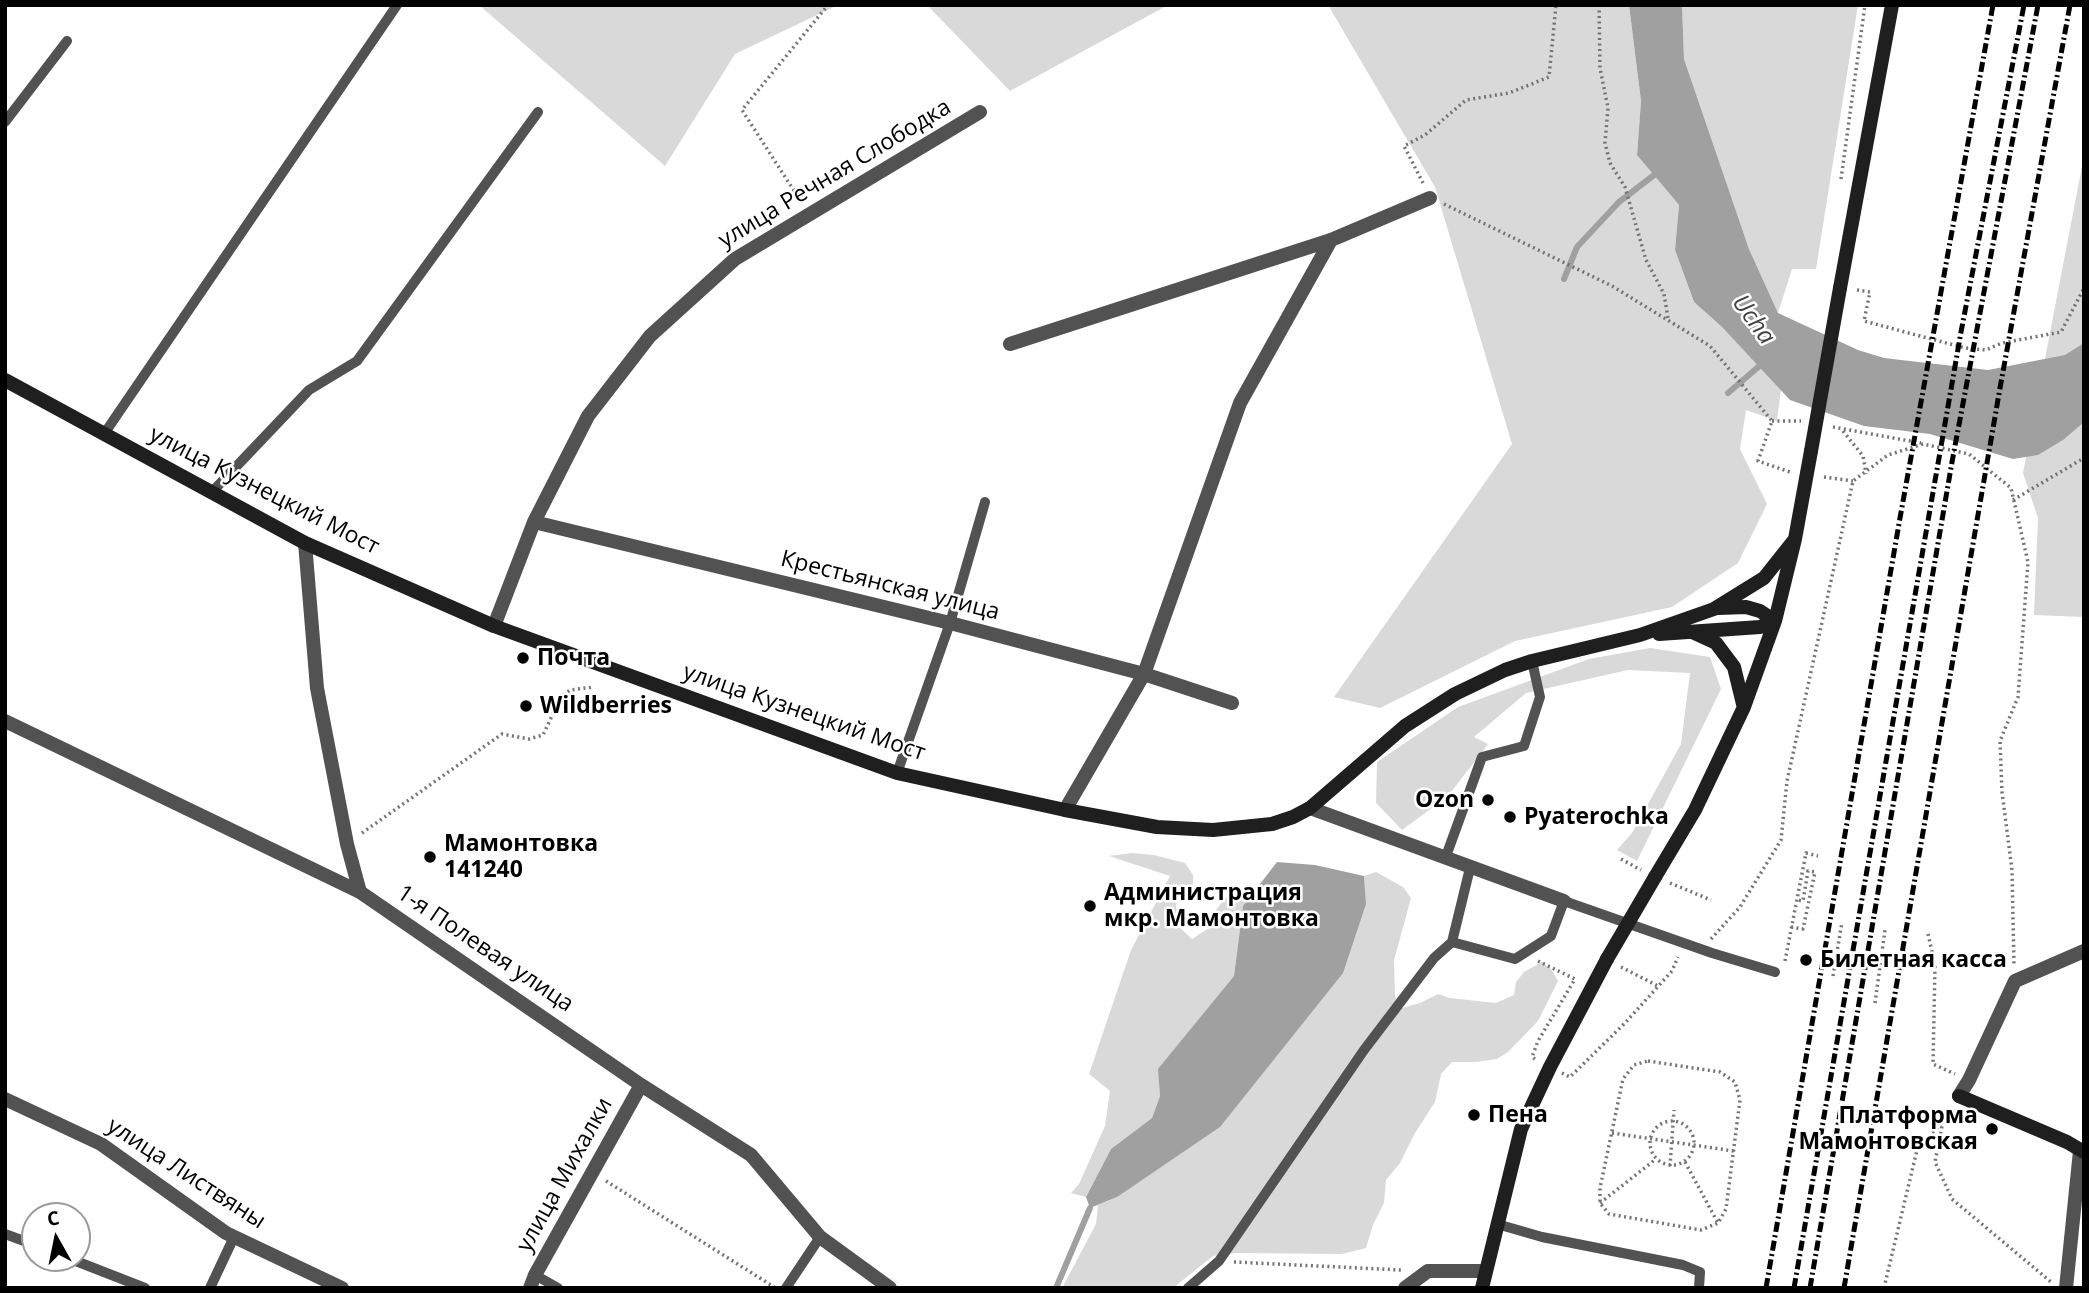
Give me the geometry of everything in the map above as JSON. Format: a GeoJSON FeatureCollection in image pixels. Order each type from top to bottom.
{"type":"FeatureCollection","features":[{"type":"Feature","properties":{"kind":"street"},"geometry":{"type":"LineString","coordinates":[[1482,1288],[1521,1129],[1550,1067],[1607,960],[1695,810],[1744,706],[1775,621],[1811,451],[1892,5]]}},
{"type":"Feature","properties":{"kind":"street","name":"улица Речная Слободка"},"geometry":{"type":"LineString","coordinates":[[494,626],[534,522],[588,416],[650,336],[735,259],[980,112]]}},
{"type":"Feature","properties":{"kind":"street"},"geometry":{"type":"LineString","coordinates":[[1010,344],[1331,240],[1430,198]]}},
{"type":"Feature","properties":{"kind":"street"},"geometry":{"type":"LineString","coordinates":[[1065,810],[1144,674],[1240,403],[1331,240]]}},
{"type":"Feature","properties":{"kind":"street","name":"улица Кузнецкий Мост"},"geometry":{"type":"LineString","coordinates":[[5,380],[305,543],[494,626],[897,773],[1157,827],[1213,830],[1272,824],[1293,817],[1310,808],[1405,726],[1433,706],[1480,681],[1532,661],[1640,635]]}},
{"type":"Feature","properties":{"kind":"street","name":"Крестьянская улица"},"geometry":{"type":"LineString","coordinates":[[534,522],[950,623],[1144,674],[1232,703]]}},
{"type":"Feature","properties":{"kind":"street"},"geometry":{"type":"LineString","coordinates":[[1640,635],[1714,609],[1763,578],[1794,539]]}},
{"type":"Feature","properties":{"kind":"street"},"geometry":{"type":"LineString","coordinates":[[305,543],[317,688],[347,844],[360,892]]}},
{"type":"Feature","properties":{"kind":"street"},"geometry":{"type":"LineString","coordinates":[[1714,609],[1746,607],[1760,611],[1775,621]]}},
{"type":"Feature","properties":{"kind":"street"},"geometry":{"type":"LineString","coordinates":[[1640,635],[1760,627],[1775,621]]}},
{"type":"Feature","properties":{"kind":"street"},"geometry":{"type":"LineString","coordinates":[[1690,632],[1716,643],[1734,667],[1744,706]]}},
{"type":"Feature","properties":{"kind":"street","name":"1-я Полевая улица"},"geometry":{"type":"LineString","coordinates":[[5,721],[360,892],[641,1085],[751,1155],[820,1237],[890,1288]]}},
{"type":"Feature","properties":{"kind":"street"},"geometry":{"type":"LineString","coordinates":[[1310,808],[1564,901]]}},
{"type":"Feature","properties":{"kind":"street"},"geometry":{"type":"LineString","coordinates":[[2066,1288],[2082,1151],[1959,1096],[2015,981],[2084,951]]}},
{"type":"Feature","properties":{"kind":"street","name":"улица Михалки"},"geometry":{"type":"LineString","coordinates":[[533,1282],[641,1085]]}},
{"type":"Feature","properties":{"kind":"street","name":"улица Листвяны"},"geometry":{"type":"LineString","coordinates":[[5,1099],[101,1144],[234,1237],[342,1288]]}},
{"type":"Feature","properties":{"kind":"street"},"geometry":{"type":"LineString","coordinates":[[1405,1288],[1428,1271],[1485,1271]]}},
{"type":"Feature","properties":{"kind":"lane"},"geometry":{"type":"LineString","coordinates":[[104,434],[397,5]]}},
{"type":"Feature","properties":{"kind":"lane"},"geometry":{"type":"LineString","coordinates":[[5,122],[67,41]]}},
{"type":"Feature","properties":{"kind":"lane"},"geometry":{"type":"LineString","coordinates":[[212,492],[309,390],[357,361],[538,112]]}},
{"type":"Feature","properties":{"kind":"lane"},"geometry":{"type":"LineString","coordinates":[[897,773],[950,623],[985,502]]}},
{"type":"Feature","properties":{"kind":"lane"},"geometry":{"type":"LineString","coordinates":[[1445,859],[1482,757],[1524,746],[1540,697],[1532,661]]}},
{"type":"Feature","properties":{"kind":"lane"},"geometry":{"type":"LineString","coordinates":[[1188,1288],[1219,1261],[1364,1050],[1434,958],[1452,942],[1470,868]]}},
{"type":"Feature","properties":{"kind":"lane"},"geometry":{"type":"LineString","coordinates":[[1452,942],[1515,959],[1551,936],[1564,901],[1774,972]]}},
{"type":"Feature","properties":{"kind":"lane"},"geometry":{"type":"LineString","coordinates":[[1497,1224],[1542,1237],[1683,1265],[1700,1272],[1699,1288]]}},
{"type":"Feature","properties":{"kind":"lane"},"geometry":{"type":"LineString","coordinates":[[210,1288],[234,1237]]}},
{"type":"Feature","properties":{"kind":"lane"},"geometry":{"type":"LineString","coordinates":[[786,1288],[820,1237]]}},
{"type":"Feature","properties":{"kind":"lane"},"geometry":{"type":"LineString","coordinates":[[91,1267],[145,1288]]}},
{"type":"Feature","properties":{"kind":"lane"},"geometry":{"type":"LineString","coordinates":[[533,1282],[558,1288]]}},
{"type":"Feature","properties":{"kind":"path"},"geometry":{"type":"LineString","coordinates":[[809,215],[742,110],[828,5]]}},
{"type":"Feature","properties":{"kind":"path"},"geometry":{"type":"LineString","coordinates":[[1556,5],[1549,77],[1509,93],[1466,100],[1425,135],[1404,146],[1430,198],[1612,286],[1710,346],[1772,421]]}},
{"type":"Feature","properties":{"kind":"path"},"geometry":{"type":"LineString","coordinates":[[1599,5],[1600,68],[1608,108],[1605,143],[1610,163],[1625,187],[1646,260],[1664,294],[1668,320]]}},
{"type":"Feature","properties":{"kind":"path"},"geometry":{"type":"LineString","coordinates":[[1841,179],[1865,5]]}},
{"type":"Feature","properties":{"kind":"path"},"geometry":{"type":"LineString","coordinates":[[1870,292],[1864,321],[1965,348],[1986,350],[2002,343],[2061,332],[2084,288]]}},
{"type":"Feature","properties":{"kind":"path"},"geometry":{"type":"LineString","coordinates":[[1772,421],[1786,419],[1809,422]]}},
{"type":"Feature","properties":{"kind":"path"},"geometry":{"type":"LineString","coordinates":[[1772,421],[1758,461],[1791,472]]}},
{"type":"Feature","properties":{"kind":"path"},"geometry":{"type":"LineString","coordinates":[[1831,426],[1969,454],[2011,488],[2028,562],[2018,697],[2000,741],[2002,792],[2012,870],[2015,981]]}},
{"type":"Feature","properties":{"kind":"path"},"geometry":{"type":"LineString","coordinates":[[1842,429],[1863,456],[1866,474]]}},
{"type":"Feature","properties":{"kind":"path"},"geometry":{"type":"LineString","coordinates":[[1822,476],[1853,481],[1866,474],[1888,455],[1923,444]]}},
{"type":"Feature","properties":{"kind":"path"},"geometry":{"type":"LineString","coordinates":[[2013,500],[2084,458]]}},
{"type":"Feature","properties":{"kind":"path"},"geometry":{"type":"LineString","coordinates":[[1702,949],[1740,907],[1781,840],[1787,781],[1853,481]]}},
{"type":"Feature","properties":{"kind":"path"},"geometry":{"type":"LineString","coordinates":[[347,844],[502,734],[528,739],[543,734],[561,697],[570,690],[594,687]]}},
{"type":"Feature","properties":{"kind":"path"},"geometry":{"type":"LineString","coordinates":[[1774,972],[1782,972],[1805,853],[1818,856]]}},
{"type":"Feature","properties":{"kind":"path"},"geometry":{"type":"LineString","coordinates":[[1621,859],[1655,877],[1711,900]]}},
{"type":"Feature","properties":{"kind":"path"},"geometry":{"type":"LineString","coordinates":[[1791,927],[1803,929],[1815,872],[1808,871],[1803,901],[1797,900]]}},
{"type":"Feature","properties":{"kind":"path"},"geometry":{"type":"LineString","coordinates":[[1833,976],[1842,922]]}},
{"type":"Feature","properties":{"kind":"path"},"geometry":{"type":"LineString","coordinates":[[1875,1003],[1885,930]]}},
{"type":"Feature","properties":{"kind":"path"},"geometry":{"type":"LineString","coordinates":[[1928,934],[1935,965],[1933,1065],[1969,1080]]}},
{"type":"Feature","properties":{"kind":"path"},"geometry":{"type":"LineString","coordinates":[[1561,1072],[1570,1077],[1625,1023],[1672,971],[1684,943]]}},
{"type":"Feature","properties":{"kind":"path"},"geometry":{"type":"LineString","coordinates":[[1607,960],[1659,986]]}},
{"type":"Feature","properties":{"kind":"path"},"geometry":{"type":"LineString","coordinates":[[1540,1062],[1532,1057],[1538,1041],[1576,979],[1548,964]]}},
{"type":"Feature","properties":{"kind":"path"},"geometry":{"type":"LineString","coordinates":[[1648,1061],[1720,1072],[1735,1082],[1740,1100],[1734,1151],[1726,1209],[1718,1223],[1701,1230],[1609,1214],[1600,1203],[1600,1188],[1612,1133],[1623,1079],[1633,1065],[1648,1061]]}},
{"type":"Feature","properties":{"kind":"path"},"geometry":{"type":"LineString","coordinates":[[1670,1166],[1674,1110]]}},
{"type":"Feature","properties":{"kind":"path"},"geometry":{"type":"LineString","coordinates":[[1673,1121],[1687,1126],[1694,1145],[1685,1161],[1670,1166],[1656,1159],[1651,1153],[1650,1139],[1659,1125],[1673,1121]]}},
{"type":"Feature","properties":{"kind":"path"},"geometry":{"type":"LineString","coordinates":[[1884,1288],[1917,1150],[1943,1121],[1935,1162],[1952,1199],[2058,1288]]}},
{"type":"Feature","properties":{"kind":"path"},"geometry":{"type":"LineString","coordinates":[[1612,1133],[1734,1151]]}},
{"type":"Feature","properties":{"kind":"path"},"geometry":{"type":"LineString","coordinates":[[1600,1203],[1656,1159]]}},
{"type":"Feature","properties":{"kind":"path"},"geometry":{"type":"LineString","coordinates":[[1685,1161],[1718,1223]]}},
{"type":"Feature","properties":{"kind":"path"},"geometry":{"type":"LineString","coordinates":[[592,1173],[775,1288]]}},
{"type":"Feature","properties":{"kind":"path"},"geometry":{"type":"LineString","coordinates":[[1219,1261],[1428,1271]]}},
{"type":"Feature","properties":{"kind":"shaded area"},"geometry":{"type":"Polygon","coordinates":[[[479,5],[838,5],[735,54],[665,166],[479,5]]]}},
{"type":"Feature","properties":{"kind":"shaded area"},"geometry":{"type":"Polygon","coordinates":[[[927,5],[1168,5],[1010,91],[927,5]]]}},
{"type":"Feature","properties":{"kind":"shaded area"},"geometry":{"type":"Polygon","coordinates":[[[1328,5],[1629,5],[1641,101],[1637,155],[1679,205],[1675,250],[1694,302],[1722,327],[1781,389],[1777,421],[1746,410],[1740,449],[1767,504],[1738,563],[1672,607],[1515,641],[1380,708],[1334,697],[1512,444],[1435,187],[1328,5]]]}},
{"type":"Feature","properties":{"kind":"shaded area"},"geometry":{"type":"Polygon","coordinates":[[[1682,5],[1858,5],[1816,269],[1792,269],[1778,313],[1749,249],[1684,59],[1682,5]]]}},
{"type":"Feature","properties":{"kind":"shaded area"},"geometry":{"type":"Polygon","coordinates":[[[2084,156],[2084,617],[2034,615],[2038,518],[2023,473],[2084,156]]]}},
{"type":"Feature","properties":{"kind":"shaded area"},"geometry":{"type":"Polygon","coordinates":[[[1650,648],[1710,657],[1721,689],[1637,861],[1617,850],[1632,833],[1681,744],[1690,673],[1628,670],[1526,693],[1474,737],[1488,744],[1448,796],[1402,830],[1376,803],[1377,762],[1458,707],[1589,659],[1650,648]]]}},
{"type":"Feature","properties":{"kind":"shaded area"},"geometry":{"type":"Polygon","coordinates":[[[1132,853],[1154,855],[1185,863],[1193,875],[1193,885],[1176,904],[1178,926],[1192,939],[1209,928],[1216,910],[1225,898],[1241,887],[1257,888],[1243,906],[1234,976],[1159,1069],[1160,1096],[1152,1118],[1111,1149],[1086,1197],[1071,1193],[1079,1184],[1105,1126],[1110,1091],[1089,1074],[1131,950],[1170,876],[1109,856],[1132,853]]]}},
{"type":"Feature","properties":{"kind":"shaded area"},"geometry":{"type":"Polygon","coordinates":[[[1376,872],[1403,887],[1411,898],[1394,960],[1395,996],[1402,1008],[1438,994],[1450,998],[1496,1003],[1514,995],[1516,982],[1524,972],[1542,962],[1551,969],[1558,981],[1538,1021],[1508,1052],[1497,1059],[1452,1062],[1441,1074],[1435,1102],[1400,1163],[1386,1180],[1384,1203],[1366,1248],[1342,1254],[1237,1253],[1213,1256],[1173,1288],[1062,1288],[1096,1224],[1098,1205],[1117,1197],[1366,904],[1364,876],[1376,872]]]}},
{"type":"Feature","properties":{"kind":"water","name":"Ucha"},"geometry":{"type":"Polygon","coordinates":[[[1629,5],[1682,5],[1684,59],[1749,249],[1778,313],[1858,350],[1884,358],[1988,370],[2065,355],[2084,343],[2084,422],[2063,440],[2038,455],[2013,459],[1930,434],[1864,426],[1790,400],[1722,327],[1694,302],[1675,250],[1679,205],[1637,155],[1641,101],[1629,5]]]}},
{"type":"Feature","properties":{"kind":"water"},"geometry":{"type":"Polygon","coordinates":[[[1277,862],[1315,865],[1364,876],[1366,904],[1343,973],[1220,1127],[1117,1197],[1090,1208],[1086,1197],[1111,1149],[1152,1118],[1160,1096],[1158,1069],[1234,976],[1243,906],[1277,862]]]}},
{"type":"Feature","properties":{"kind":"waterway"},"geometry":{"type":"LineString","coordinates":[[1564,279],[1577,247],[1619,202],[1658,172]]}},
{"type":"Feature","properties":{"kind":"waterway"},"geometry":{"type":"LineString","coordinates":[[1728,393],[1764,362]]}},
{"type":"Feature","properties":{"kind":"waterway"},"geometry":{"type":"LineString","coordinates":[[1056,1288],[1090,1208]]}},
{"type":"Feature","properties":{"kind":"railway"},"geometry":{"type":"LineString","coordinates":[[1766,1288],[1900,518],[1993,5]]}},
{"type":"Feature","properties":{"kind":"railway"},"geometry":{"type":"LineString","coordinates":[[1794,1288],[1961,332],[2024,5]]}},
{"type":"Feature","properties":{"kind":"railway"},"geometry":{"type":"LineString","coordinates":[[1810,1288],[1952,462],[2038,5]]}},
{"type":"Feature","properties":{"kind":"railway"},"geometry":{"type":"LineString","coordinates":[[1844,1288],[2000,388],[2070,5]]}},
{"type":"Feature","properties":{"kind":"place","name":"Почта"},"geometry":{"type":"Point","coordinates":[523,658]}},
{"type":"Feature","properties":{"kind":"place","name":"Wildberries"},"geometry":{"type":"Point","coordinates":[526,706]}},
{"type":"Feature","properties":{"kind":"place","name":"Ozon"},"geometry":{"type":"Point","coordinates":[1488,800]}},
{"type":"Feature","properties":{"kind":"place","name":"Pyaterochka"},"geometry":{"type":"Point","coordinates":[1510,817]}},
{"type":"Feature","properties":{"kind":"place","name":"Мамонтовка 141240"},"geometry":{"type":"Point","coordinates":[430,857]}},
{"type":"Feature","properties":{"kind":"place","name":"Администрация мкр. Мамонтовка"},"geometry":{"type":"Point","coordinates":[1090,906]}},
{"type":"Feature","properties":{"kind":"place","name":"Билетная касса"},"geometry":{"type":"Point","coordinates":[1806,960]}},
{"type":"Feature","properties":{"kind":"place","name":"Пена"},"geometry":{"type":"Point","coordinates":[1474,1115]}},
{"type":"Feature","properties":{"kind":"place","name":"Платформа Мамонтовская"},"geometry":{"type":"Point","coordinates":[1992,1129]}}]}
